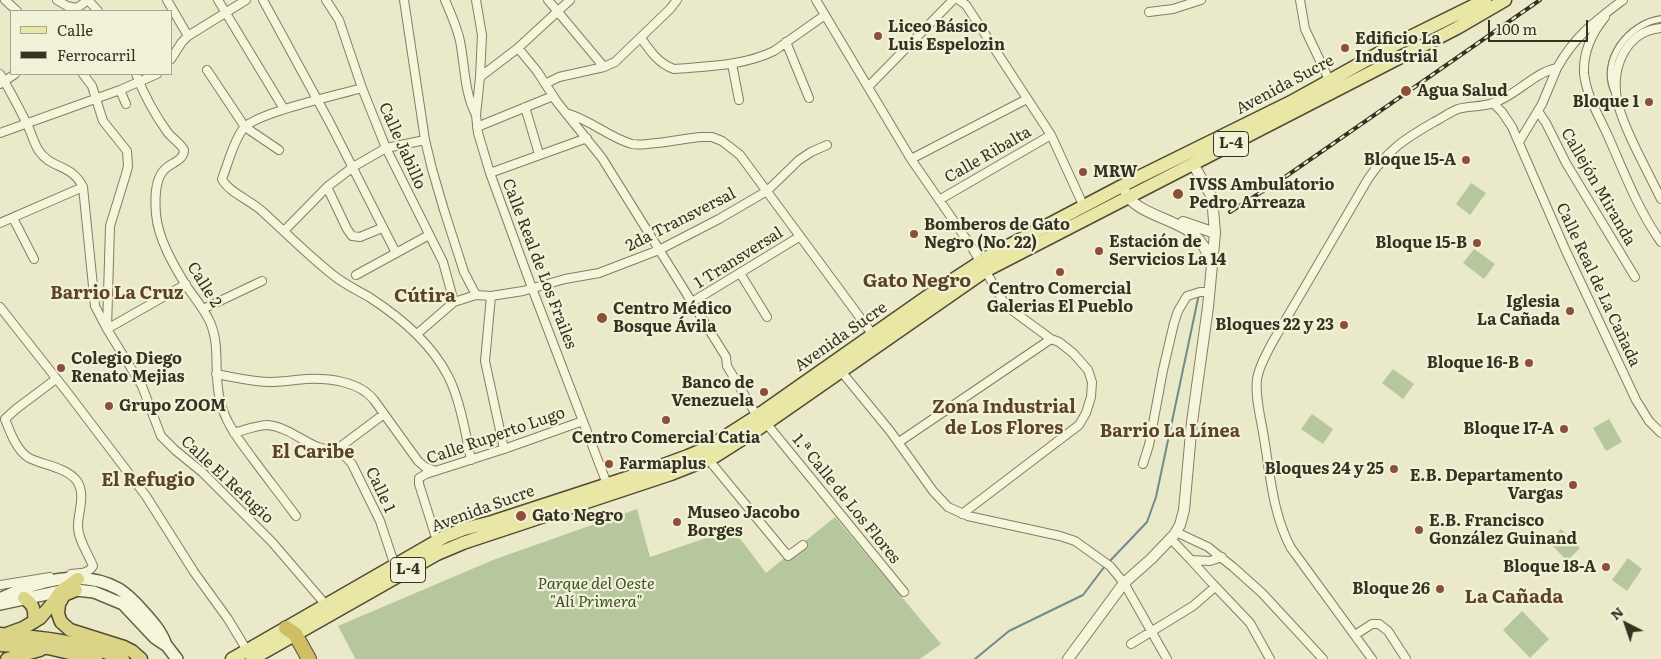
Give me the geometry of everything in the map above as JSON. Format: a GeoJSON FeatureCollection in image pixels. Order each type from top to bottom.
{"type":"FeatureCollection","features":[{"type":"Feature","properties":{"kind":"highway"},"geometry":{"type":"LineString","coordinates":[[1,638],[34,622],[46,612],[61,591],[77,584]]}},
{"type":"Feature","properties":{"kind":"highway"},"geometry":{"type":"LineString","coordinates":[[77,584],[64,595],[59,604],[59,618],[66,628],[124,647],[141,659]]}},
{"type":"Feature","properties":{"kind":"highway"},"geometry":{"type":"LineString","coordinates":[[24,598],[34,608],[34,622]]}},
{"type":"Feature","properties":{"kind":"highway"},"geometry":{"type":"LineString","coordinates":[[290,634],[299,659]]}},
{"type":"Feature","properties":{"kind":"highway"},"geometry":{"type":"LineString","coordinates":[[290,634],[309,659]]}},
{"type":"Feature","properties":{"kind":"highway"},"geometry":{"type":"LineString","coordinates":[[1,638],[96,659]]}},
{"type":"Feature","properties":{"kind":"highway"},"geometry":{"type":"LineString","coordinates":[[1,638],[77,644],[100,650],[122,659]]}},
{"type":"Feature","properties":{"kind":"highway"},"geometry":{"type":"LineString","coordinates":[[7,659],[48,648]]}},
{"type":"Feature","properties":{"kind":"main road","name":"Avenida Sucre"},"geometry":{"type":"LineString","coordinates":[[838,366],[873,335],[982,266],[1084,207],[1193,164],[1332,85],[1390,47],[1485,0]]}},
{"type":"Feature","properties":{"kind":"main road","name":"Avenida Sucre"},"geometry":{"type":"LineString","coordinates":[[290,634],[326,605],[395,566],[440,546],[671,474],[708,460],[735,445],[762,420],[982,266],[1126,191],[1276,109],[1457,28],[1505,0]]}},
{"type":"Feature","properties":{"kind":"main road","name":"Avenida Sucre"},"geometry":{"type":"LineString","coordinates":[[232,659],[250,656],[290,634],[440,546],[460,530],[492,522],[688,456],[762,420]]}},
{"type":"Feature","properties":{"kind":"main road"},"geometry":{"type":"LineString","coordinates":[[0,599],[21,589],[57,580],[77,584],[103,583],[126,594],[161,633],[167,646],[177,659]]}},
{"type":"Feature","properties":{"kind":"main road"},"geometry":{"type":"LineString","coordinates":[[0,604],[61,591]]}},
{"type":"Feature","properties":{"kind":"street"},"geometry":{"type":"LineString","coordinates":[[5,0],[16,10]]}},
{"type":"Feature","properties":{"kind":"street"},"geometry":{"type":"LineString","coordinates":[[57,0],[67,6],[77,8],[89,0],[97,10]]}},
{"type":"Feature","properties":{"kind":"street"},"geometry":{"type":"LineString","coordinates":[[167,0],[188,36]]}},
{"type":"Feature","properties":{"kind":"street"},"geometry":{"type":"LineString","coordinates":[[218,0],[284,109]]}},
{"type":"Feature","properties":{"kind":"street"},"geometry":{"type":"LineString","coordinates":[[172,57],[188,36],[246,0]]}},
{"type":"Feature","properties":{"kind":"street"},"geometry":{"type":"LineString","coordinates":[[264,0],[318,100],[396,253]]}},
{"type":"Feature","properties":{"kind":"street","name":"Calle Jabillo"},"geometry":{"type":"LineString","coordinates":[[326,0],[339,20],[362,88],[386,148],[443,262],[454,302]]}},
{"type":"Feature","properties":{"kind":"street"},"geometry":{"type":"LineString","coordinates":[[404,0],[425,140],[444,210],[464,272],[476,295],[454,302],[417,334]]}},
{"type":"Feature","properties":{"kind":"street"},"geometry":{"type":"LineString","coordinates":[[445,0],[460,42],[469,100],[476,115]]}},
{"type":"Feature","properties":{"kind":"street"},"geometry":{"type":"LineString","coordinates":[[476,0],[482,35],[476,115]]}},
{"type":"Feature","properties":{"kind":"street"},"geometry":{"type":"LineString","coordinates":[[548,0],[604,67]]}},
{"type":"Feature","properties":{"kind":"street"},"geometry":{"type":"LineString","coordinates":[[480,77],[518,48],[570,0]]}},
{"type":"Feature","properties":{"kind":"street"},"geometry":{"type":"LineString","coordinates":[[546,84],[559,76],[604,67],[616,62],[670,9],[676,0]]}},
{"type":"Feature","properties":{"kind":"street"},"geometry":{"type":"LineString","coordinates":[[816,0],[911,159],[971,246],[1003,301],[1013,311],[1051,339],[1073,352],[1091,376],[1092,388],[1086,413],[1083,420],[1074,430],[962,514]]}},
{"type":"Feature","properties":{"kind":"street"},"geometry":{"type":"LineString","coordinates":[[868,87],[953,0]]}},
{"type":"Feature","properties":{"kind":"street"},"geometry":{"type":"LineString","coordinates":[[959,0],[968,2],[1051,135],[1084,207]]}},
{"type":"Feature","properties":{"kind":"street"},"geometry":{"type":"LineString","coordinates":[[1149,12],[1173,9],[1201,0]]}},
{"type":"Feature","properties":{"kind":"street"},"geometry":{"type":"LineString","coordinates":[[1300,0],[1305,29],[1332,85]]}},
{"type":"Feature","properties":{"kind":"street"},"geometry":{"type":"LineString","coordinates":[[1519,142],[1548,92],[1562,58],[1582,33],[1623,0]]}},
{"type":"Feature","properties":{"kind":"street"},"geometry":{"type":"LineString","coordinates":[[1612,8],[1588,44],[1584,71],[1585,81],[1635,196],[1651,228],[1661,242]]}},
{"type":"Feature","properties":{"kind":"street"},"geometry":{"type":"LineString","coordinates":[[640,38],[657,58],[668,67],[674,69],[732,64],[766,55],[825,15]]}},
{"type":"Feature","properties":{"kind":"street"},"geometry":{"type":"LineString","coordinates":[[1661,19],[1650,21],[1635,29],[1620,47],[1611,63],[1610,73],[1612,88],[1620,113],[1661,200]]}},
{"type":"Feature","properties":{"kind":"street"},"geometry":{"type":"LineString","coordinates":[[1616,96],[1618,68],[1625,51],[1640,34],[1661,28]]}},
{"type":"Feature","properties":{"kind":"street"},"geometry":{"type":"LineString","coordinates":[[786,42],[809,98]]}},
{"type":"Feature","properties":{"kind":"street","name":"1.ª Calle de Los Flores"},"geometry":{"type":"LineString","coordinates":[[518,48],[566,114],[602,158],[726,357],[727,366],[762,420],[904,592]]}},
{"type":"Feature","properties":{"kind":"street"},"geometry":{"type":"LineString","coordinates":[[732,64],[739,100]]}},
{"type":"Feature","properties":{"kind":"street"},"geometry":{"type":"LineString","coordinates":[[1372,659],[1291,548],[1282,530],[1274,498],[1258,404],[1257,377],[1272,343],[1368,179],[1378,164],[1393,148],[1409,136],[1457,109],[1493,103],[1513,93],[1547,70],[1557,68]]}},
{"type":"Feature","properties":{"kind":"street"},"geometry":{"type":"LineString","coordinates":[[207,70],[245,127],[279,150]]}},
{"type":"Feature","properties":{"kind":"street"},"geometry":{"type":"LineString","coordinates":[[0,74],[2,83],[27,124],[40,152],[50,162],[71,171],[79,178],[83,187],[0,223]]}},
{"type":"Feature","properties":{"kind":"street"},"geometry":{"type":"LineString","coordinates":[[2,83],[14,75]]}},
{"type":"Feature","properties":{"kind":"street"},"geometry":{"type":"LineString","coordinates":[[84,75],[88,78],[103,121],[126,151],[128,157],[126,174],[110,226],[107,329]]}},
{"type":"Feature","properties":{"kind":"street"},"geometry":{"type":"LineString","coordinates":[[0,134],[95,96],[120,90],[138,78],[152,75]]}},
{"type":"Feature","properties":{"kind":"street","name":"Calle 2"},"geometry":{"type":"LineString","coordinates":[[138,78],[169,135],[184,150],[182,157],[163,171],[158,179],[156,186],[156,215],[161,236],[168,252],[210,322],[216,342],[216,374],[219,399],[234,433],[296,516]]}},
{"type":"Feature","properties":{"kind":"street"},"geometry":{"type":"LineString","coordinates":[[362,88],[284,109],[252,121],[245,127],[233,150],[222,179],[228,188],[257,206],[334,276],[390,312],[417,334],[439,362],[454,389],[470,460]]}},
{"type":"Feature","properties":{"kind":"street"},"geometry":{"type":"LineString","coordinates":[[120,90],[126,104]]}},
{"type":"Feature","properties":{"kind":"street"},"geometry":{"type":"LineString","coordinates":[[477,126],[553,96]]}},
{"type":"Feature","properties":{"kind":"street"},"geometry":{"type":"LineString","coordinates":[[911,159],[1027,99]]}},
{"type":"Feature","properties":{"kind":"street","name":"Calle Real de La Cañada"},"geometry":{"type":"LineString","coordinates":[[1493,103],[1508,119],[1565,249],[1636,400],[1648,422],[1661,433]]}},
{"type":"Feature","properties":{"kind":"street"},"geometry":{"type":"LineString","coordinates":[[525,107],[539,154]]}},
{"type":"Feature","properties":{"kind":"street","name":"Callejón Miranda"},"geometry":{"type":"LineString","coordinates":[[1538,111],[1566,163],[1635,276]]}},
{"type":"Feature","properties":{"kind":"street"},"geometry":{"type":"LineString","coordinates":[[566,114],[578,117],[636,145],[701,136],[712,137],[722,141],[740,156],[873,335]]}},
{"type":"Feature","properties":{"kind":"street","name":"Calle Real de Los Frailes"},"geometry":{"type":"LineString","coordinates":[[476,115],[477,126],[490,173],[607,484]]}},
{"type":"Feature","properties":{"kind":"street","name":"Calle Ribalta"},"geometry":{"type":"LineString","coordinates":[[939,200],[1051,135]]}},
{"type":"Feature","properties":{"kind":"street"},"geometry":{"type":"LineString","coordinates":[[490,173],[587,138]]}},
{"type":"Feature","properties":{"kind":"street"},"geometry":{"type":"LineString","coordinates":[[284,231],[327,188],[352,167],[386,148],[425,140]]}},
{"type":"Feature","properties":{"kind":"street","name":"2da Transversal"},"geometry":{"type":"LineString","coordinates":[[476,295],[491,296],[523,291],[599,272],[660,250],[767,191],[799,160],[827,145]]}},
{"type":"Feature","properties":{"kind":"street"},"geometry":{"type":"LineString","coordinates":[[1068,659],[1124,583],[1174,535],[1184,510],[1192,422],[1208,307],[1214,236],[1212,197],[1193,164]]}},
{"type":"Feature","properties":{"kind":"street","name":"Calle El Refugio"},"geometry":{"type":"LineString","coordinates":[[83,187],[94,300],[97,311],[142,386],[161,436],[174,450],[202,472],[272,542],[326,605]]}},
{"type":"Feature","properties":{"kind":"street"},"geometry":{"type":"LineString","coordinates":[[327,188],[352,236],[360,237],[382,228]]}},
{"type":"Feature","properties":{"kind":"street"},"geometry":{"type":"LineString","coordinates":[[1126,191],[1132,201],[1150,212],[1183,222],[1214,236]]}},
{"type":"Feature","properties":{"kind":"street"},"geometry":{"type":"LineString","coordinates":[[14,218],[34,259]]}},
{"type":"Feature","properties":{"kind":"street"},"geometry":{"type":"LineString","coordinates":[[1172,220],[1197,238],[1206,250],[1212,265]]}},
{"type":"Feature","properties":{"kind":"street"},"geometry":{"type":"LineString","coordinates":[[356,275],[429,235]]}},
{"type":"Feature","properties":{"kind":"street"},"geometry":{"type":"LineString","coordinates":[[1197,238],[1204,242],[1214,236]]}},
{"type":"Feature","properties":{"kind":"street","name":"1 Transversal"},"geometry":{"type":"LineString","coordinates":[[692,302],[799,237]]}},
{"type":"Feature","properties":{"kind":"street"},"geometry":{"type":"LineString","coordinates":[[443,262],[460,256]]}},
{"type":"Feature","properties":{"kind":"street"},"geometry":{"type":"LineString","coordinates":[[740,273],[767,317]]}},
{"type":"Feature","properties":{"kind":"street"},"geometry":{"type":"LineString","coordinates":[[203,309],[262,281]]}},
{"type":"Feature","properties":{"kind":"street"},"geometry":{"type":"LineString","coordinates":[[107,329],[186,284]]}},
{"type":"Feature","properties":{"kind":"street"},"geometry":{"type":"LineString","coordinates":[[1143,464],[1149,445],[1163,370],[1178,312],[1186,296],[1200,292],[1209,292]]}},
{"type":"Feature","properties":{"kind":"street"},"geometry":{"type":"LineString","coordinates":[[491,296],[485,361],[504,449]]}},
{"type":"Feature","properties":{"kind":"street"},"geometry":{"type":"LineString","coordinates":[[0,307],[146,496],[194,572],[228,619],[250,656]]}},
{"type":"Feature","properties":{"kind":"street"},"geometry":{"type":"LineString","coordinates":[[899,442],[1051,339]]}},
{"type":"Feature","properties":{"kind":"street"},"geometry":{"type":"LineString","coordinates":[[838,366],[948,507],[962,514],[1075,541],[1110,566],[1124,583],[1167,659]]}},
{"type":"Feature","properties":{"kind":"street"},"geometry":{"type":"LineString","coordinates":[[216,374],[260,382],[307,379],[352,384],[370,394],[418,462],[436,471]]}},
{"type":"Feature","properties":{"kind":"street"},"geometry":{"type":"LineString","coordinates":[[0,585],[86,572],[93,566],[80,539],[78,527],[81,492],[78,483],[70,475],[25,455],[19,449],[5,419],[56,379]]}},
{"type":"Feature","properties":{"kind":"street"},"geometry":{"type":"LineString","coordinates":[[234,433],[268,425],[280,428],[317,447],[336,450],[384,414]]}},
{"type":"Feature","properties":{"kind":"street","name":"Calle Ruperto Lugo"},"geometry":{"type":"LineString","coordinates":[[440,546],[418,482],[419,478],[582,421]]}},
{"type":"Feature","properties":{"kind":"street","name":"Calle 1"},"geometry":{"type":"LineString","coordinates":[[336,450],[346,456],[352,464],[380,521],[395,566]]}},
{"type":"Feature","properties":{"kind":"street"},"geometry":{"type":"LineString","coordinates":[[708,460],[788,556],[803,545]]}},
{"type":"Feature","properties":{"kind":"street"},"geometry":{"type":"LineString","coordinates":[[1174,535],[1208,547],[1222,557],[1262,593],[1323,659]]}},
{"type":"Feature","properties":{"kind":"street"},"geometry":{"type":"LineString","coordinates":[[1174,535],[1215,587],[1250,622],[1268,656],[1258,659]]}},
{"type":"Feature","properties":{"kind":"street"},"geometry":{"type":"LineString","coordinates":[[1192,560],[1210,561],[1222,557]]}},
{"type":"Feature","properties":{"kind":"street"},"geometry":{"type":"LineString","coordinates":[[1131,644],[1193,606],[1215,587]]}},
{"type":"Feature","properties":{"kind":"street"},"geometry":{"type":"LineString","coordinates":[[1355,635],[1372,624],[1379,624],[1388,630],[1406,659]]}},
{"type":"Feature","properties":{"kind":"green space"},"geometry":{"type":"Polygon","coordinates":[[[1471,183],[1486,193],[1470,215],[1456,204],[1471,183]]]}},
{"type":"Feature","properties":{"kind":"green space"},"geometry":{"type":"Polygon","coordinates":[[[1474,249],[1495,264],[1484,279],[1463,263],[1474,249]]]}},
{"type":"Feature","properties":{"kind":"green space"},"geometry":{"type":"Polygon","coordinates":[[[1393,369],[1414,384],[1403,399],[1382,383],[1393,369]]]}},
{"type":"Feature","properties":{"kind":"green space"},"geometry":{"type":"Polygon","coordinates":[[[1312,414],[1333,429],[1323,444],[1301,429],[1312,414]]]}},
{"type":"Feature","properties":{"kind":"green space"},"geometry":{"type":"Polygon","coordinates":[[[1609,419],[1622,442],[1606,451],[1593,428],[1609,419]]]}},
{"type":"Feature","properties":{"kind":"green space","name":"Parque del Oeste \"Alí Primera\""},"geometry":{"type":"Polygon","coordinates":[[[637,509],[650,557],[733,529],[766,573],[835,517],[941,644],[920,659],[354,659],[338,626],[493,560],[637,509]]]}},
{"type":"Feature","properties":{"kind":"green space"},"geometry":{"type":"Polygon","coordinates":[[[1561,529],[1580,548],[1567,561],[1549,542],[1561,529]]]}},
{"type":"Feature","properties":{"kind":"green space"},"geometry":{"type":"Polygon","coordinates":[[[1628,558],[1642,569],[1627,591],[1612,580],[1628,558]]]}},
{"type":"Feature","properties":{"kind":"green space"},"geometry":{"type":"Polygon","coordinates":[[[1522,611],[1549,639],[1530,658],[1503,630],[1522,611]]]}},
{"type":"Feature","properties":{"kind":"waterway"},"geometry":{"type":"LineString","coordinates":[[1108,563],[1147,522],[1156,497],[1199,294]]}},
{"type":"Feature","properties":{"kind":"waterway"},"geometry":{"type":"LineString","coordinates":[[975,659],[1009,631],[1083,595],[1105,566]]}},
{"type":"Feature","properties":{"kind":"railway"},"geometry":{"type":"LineString","coordinates":[[1230,212],[1285,177],[1540,0]]}},
{"type":"Feature","properties":{"kind":"place","name":"Liceo Básico Luis Espelozin"},"geometry":{"type":"Point","coordinates":[878,36]}},
{"type":"Feature","properties":{"kind":"place","name":"Edificio La Industrial"},"geometry":{"type":"Point","coordinates":[1345,48]}},
{"type":"Feature","properties":{"kind":"place","name":"Agua Salud"},"geometry":{"type":"Point","coordinates":[1406,91]}},
{"type":"Feature","properties":{"kind":"place","name":"Bloque 1"},"geometry":{"type":"Point","coordinates":[1649,102]}},
{"type":"Feature","properties":{"kind":"place","name":"Bloque 15-A"},"geometry":{"type":"Point","coordinates":[1466,160]}},
{"type":"Feature","properties":{"kind":"place","name":"MRW"},"geometry":{"type":"Point","coordinates":[1083,172]}},
{"type":"Feature","properties":{"kind":"place","name":"IVSS Ambulatorio Pedro Arreaza"},"geometry":{"type":"Point","coordinates":[1178,194]}},
{"type":"Feature","properties":{"kind":"place","name":"Bomberos de Gato Negro (No. 22)"},"geometry":{"type":"Point","coordinates":[914,234]}},
{"type":"Feature","properties":{"kind":"place","name":"Bloque 15-B"},"geometry":{"type":"Point","coordinates":[1477,243]}},
{"type":"Feature","properties":{"kind":"place","name":"Estación de Servicios La 14"},"geometry":{"type":"Point","coordinates":[1099,251]}},
{"type":"Feature","properties":{"kind":"place","name":"Centro Comercial Galerias El Pueblo"},"geometry":{"type":"Point","coordinates":[1060,272]}},
{"type":"Feature","properties":{"kind":"place","name":"Iglesia La Cañada"},"geometry":{"type":"Point","coordinates":[1570,311]}},
{"type":"Feature","properties":{"kind":"place","name":"Centro Médico Bosque Ávila"},"geometry":{"type":"Point","coordinates":[602,318]}},
{"type":"Feature","properties":{"kind":"place","name":"Bloques 22 y 23"},"geometry":{"type":"Point","coordinates":[1344,325]}},
{"type":"Feature","properties":{"kind":"place","name":"Bloque 16-B"},"geometry":{"type":"Point","coordinates":[1529,363]}},
{"type":"Feature","properties":{"kind":"place","name":"Colegio Diego Renato Mejias"},"geometry":{"type":"Point","coordinates":[61,368]}},
{"type":"Feature","properties":{"kind":"place","name":"Banco de Venezuela"},"geometry":{"type":"Point","coordinates":[764,392]}},
{"type":"Feature","properties":{"kind":"place","name":"Grupo ZOOM"},"geometry":{"type":"Point","coordinates":[109,406]}},
{"type":"Feature","properties":{"kind":"place","name":"Centro Comercial Catia"},"geometry":{"type":"Point","coordinates":[666,420]}},
{"type":"Feature","properties":{"kind":"place","name":"Bloque 17-A"},"geometry":{"type":"Point","coordinates":[1564,429]}},
{"type":"Feature","properties":{"kind":"place","name":"Farmaplus"},"geometry":{"type":"Point","coordinates":[609,464]}},
{"type":"Feature","properties":{"kind":"place","name":"Bloques 24 y 25"},"geometry":{"type":"Point","coordinates":[1394,469]}},
{"type":"Feature","properties":{"kind":"place","name":"E.B. Departamento Vargas"},"geometry":{"type":"Point","coordinates":[1573,485]}},
{"type":"Feature","properties":{"kind":"place","name":"Gato Negro"},"geometry":{"type":"Point","coordinates":[521,516]}},
{"type":"Feature","properties":{"kind":"place","name":"Museo Jacobo Borges"},"geometry":{"type":"Point","coordinates":[677,522]}},
{"type":"Feature","properties":{"kind":"place","name":"E.B. Francisco González Guinand"},"geometry":{"type":"Point","coordinates":[1419,530]}},
{"type":"Feature","properties":{"kind":"place","name":"Bloque 18-A"},"geometry":{"type":"Point","coordinates":[1606,567]}},
{"type":"Feature","properties":{"kind":"place","name":"Bloque 26"},"geometry":{"type":"Point","coordinates":[1440,589]}},
{"type":"Feature","properties":{"kind":"district","name":"Gato Negro"},"geometry":{"type":"Point","coordinates":[917,281]}},
{"type":"Feature","properties":{"kind":"district","name":"Barrio La Cruz"},"geometry":{"type":"Point","coordinates":[117,294]}},
{"type":"Feature","properties":{"kind":"district","name":"Cútira"},"geometry":{"type":"Point","coordinates":[425,296]}},
{"type":"Feature","properties":{"kind":"district","name":"Zona Industrial de Los Flores"},"geometry":{"type":"Point","coordinates":[1004,418]}},
{"type":"Feature","properties":{"kind":"district","name":"Barrio La Línea"},"geometry":{"type":"Point","coordinates":[1170,432]}},
{"type":"Feature","properties":{"kind":"district","name":"El Caribe"},"geometry":{"type":"Point","coordinates":[313,453]}},
{"type":"Feature","properties":{"kind":"district","name":"El Refugio"},"geometry":{"type":"Point","coordinates":[148,481]}},
{"type":"Feature","properties":{"kind":"district","name":"La Cañada"},"geometry":{"type":"Point","coordinates":[1514,597]}}]}
